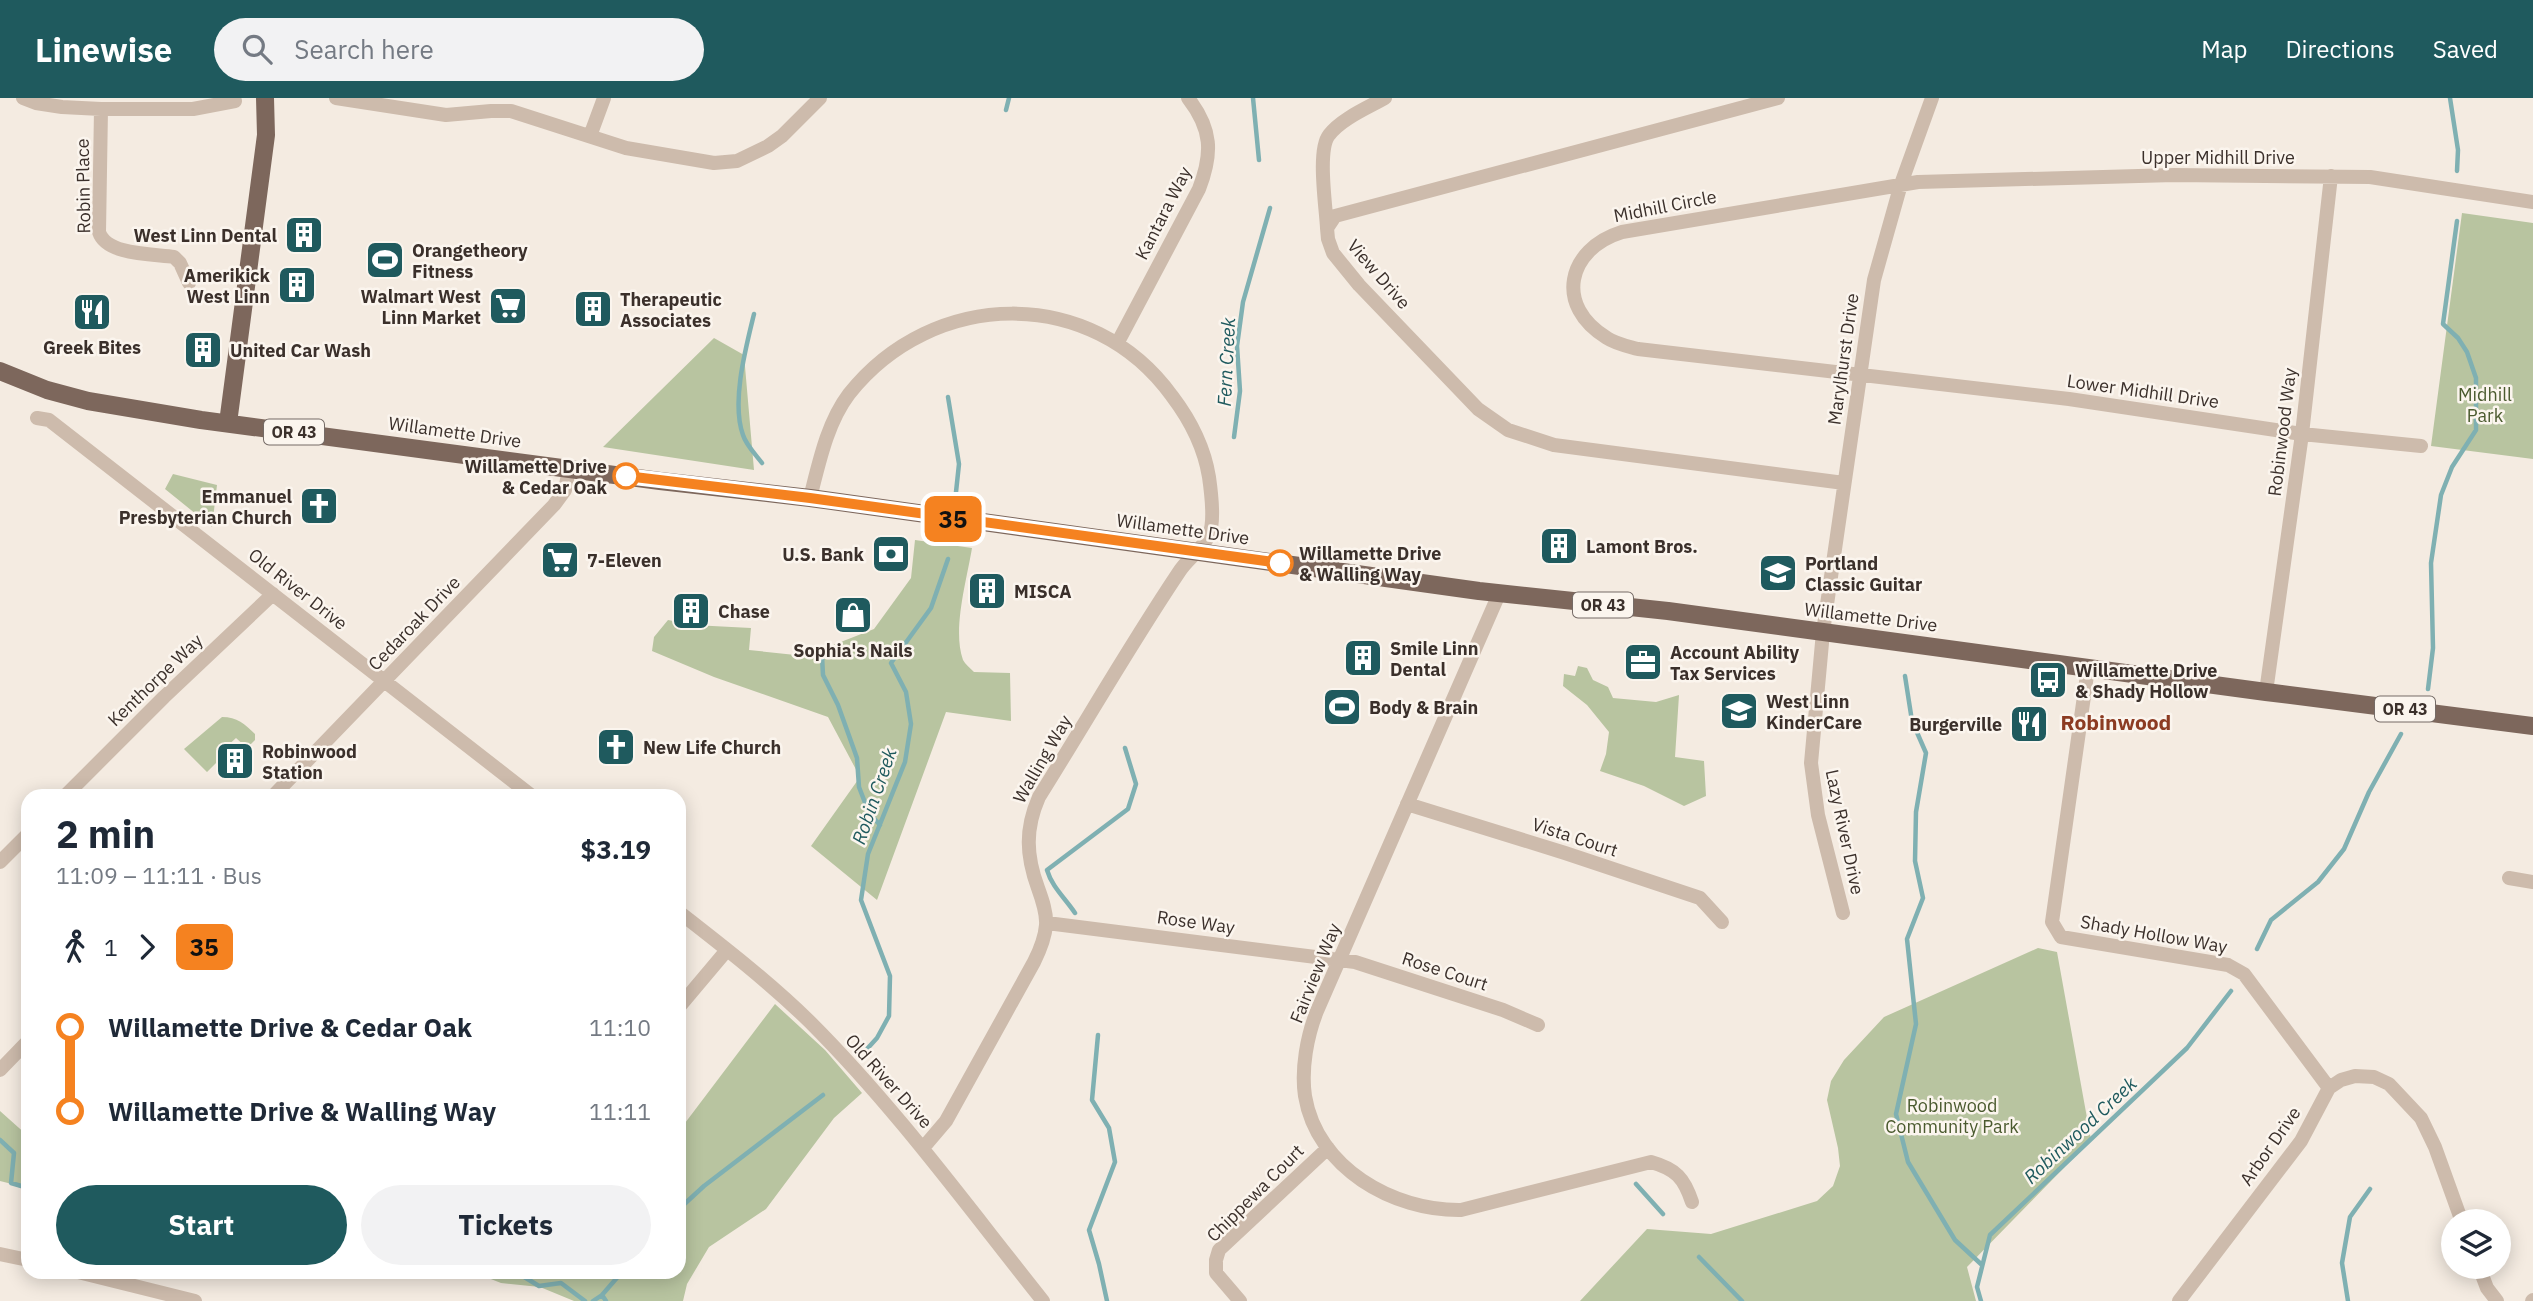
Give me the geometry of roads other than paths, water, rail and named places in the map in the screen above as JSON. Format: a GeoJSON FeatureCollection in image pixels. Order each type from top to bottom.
{"type":"FeatureCollection","features":[{"type":"Feature","properties":{"kind":"main road"},"geometry":{"type":"LineString","coordinates":[[228,423],[266,135],[265,98]]}},
{"type":"Feature","properties":{"kind":"main road","name":"Willamette Drive"},"geometry":{"type":"LineString","coordinates":[[0,371],[47,390],[88,401],[228,423],[810,498],[1499,593],[1663,611],[2533,726]]}},
{"type":"Feature","properties":{"kind":"street"},"geometry":{"type":"LineString","coordinates":[[23,98],[49,105],[102,109],[193,109],[234,101]]}},
{"type":"Feature","properties":{"kind":"street"},"geometry":{"type":"LineString","coordinates":[[336,98],[446,115],[511,111],[617,146],[708,162],[732,162],[758,152],[777,140],[820,98]]}},
{"type":"Feature","properties":{"kind":"street"},"geometry":{"type":"LineString","coordinates":[[590,136],[604,98]]}},
{"type":"Feature","properties":{"kind":"street","name":"Kantara Way"},"geometry":{"type":"LineString","coordinates":[[1118,342],[1199,189],[1206,169],[1209,145],[1202,116],[1188,98]]}},
{"type":"Feature","properties":{"kind":"street"},"geometry":{"type":"LineString","coordinates":[[1327,228],[1324,143],[1335,128],[1385,98]]}},
{"type":"Feature","properties":{"kind":"street","name":"View Drive"},"geometry":{"type":"LineString","coordinates":[[1777,98],[1335,216],[1327,228],[1333,253],[1359,285],[1478,409],[1508,430],[1554,444],[1844,484]]}},
{"type":"Feature","properties":{"kind":"street","name":"Marylhurst Drive"},"geometry":{"type":"LineString","coordinates":[[1823,632],[1874,280],[1901,184],[1932,98]]}},
{"type":"Feature","properties":{"kind":"street","name":"Robin Place"},"geometry":{"type":"LineString","coordinates":[[102,109],[101,240],[118,249],[174,257],[189,283]]}},
{"type":"Feature","properties":{"kind":"street","name":"Upper Midhill Drive"},"geometry":{"type":"LineString","coordinates":[[1901,184],[2174,175],[2370,177],[2533,202]]}},
{"type":"Feature","properties":{"kind":"street","name":"Robinwood Way"},"geometry":{"type":"LineString","coordinates":[[2266,692],[2302,434],[2331,176]]}},
{"type":"Feature","properties":{"kind":"street","name":"Midhill Circle"},"geometry":{"type":"LineString","coordinates":[[1859,375],[1638,349],[1617,343],[1592,326],[1580,312],[1573,296],[1575,272],[1592,247],[1605,237],[1622,232],[1901,184]]}},
{"type":"Feature","properties":{"kind":"street","name":"Walling Way"},"geometry":{"type":"LineString","coordinates":[[810,498],[821,454],[839,410],[848,396],[885,357],[927,331],[974,316],[1018,313],[1064,321],[1118,342],[1134,354],[1163,384],[1196,432],[1208,473],[1212,512],[1210,535],[1179,571],[1039,797],[1031,815],[1027,832],[1028,858],[1047,923]]}},
{"type":"Feature","properties":{"kind":"street","name":"Lower Midhill Drive"},"geometry":{"type":"LineString","coordinates":[[1859,375],[2069,399],[2302,434],[2421,446]]}},
{"type":"Feature","properties":{"kind":"street","name":"Old River Drive"},"geometry":{"type":"LineString","coordinates":[[37,418],[49,420],[523,789]]}},
{"type":"Feature","properties":{"kind":"street","name":"Cedaroak Drive"},"geometry":{"type":"LineString","coordinates":[[281,789],[554,505],[565,490],[569,468]]}},
{"type":"Feature","properties":{"kind":"street","name":"Fairview Way"},"geometry":{"type":"LineString","coordinates":[[1499,593],[1313,1021],[1305,1075],[1307,1106],[1328,1148],[1343,1166],[1374,1188],[1401,1201],[1439,1210],[1461,1210],[1651,1162],[1662,1165],[1686,1183],[1692,1202]]}},
{"type":"Feature","properties":{"kind":"street","name":"Kenthorpe Way"},"geometry":{"type":"LineString","coordinates":[[72,789],[273,594]]}},
{"type":"Feature","properties":{"kind":"street","name":"Lazy River Drive"},"geometry":{"type":"LineString","coordinates":[[1823,632],[1811,763],[1818,815],[1843,913]]}},
{"type":"Feature","properties":{"kind":"street","name":"Shady Hollow Way"},"geometry":{"type":"LineString","coordinates":[[2088,668],[2052,922],[2061,937],[2228,965],[2244,974],[2329,1088]]}},
{"type":"Feature","properties":{"kind":"street","name":"Vista Court"},"geometry":{"type":"LineString","coordinates":[[1407,804],[1700,898],[1722,922]]}},
{"type":"Feature","properties":{"kind":"street"},"geometry":{"type":"LineString","coordinates":[[0,862],[21,841]]}},
{"type":"Feature","properties":{"kind":"street"},"geometry":{"type":"LineString","coordinates":[[2509,878],[2533,882]]}},
{"type":"Feature","properties":{"kind":"street","name":"Old River Drive"},"geometry":{"type":"LineString","coordinates":[[686,918],[808,1021],[888,1106],[1043,1301]]}},
{"type":"Feature","properties":{"kind":"street"},"geometry":{"type":"LineString","coordinates":[[923,1148],[946,1121],[1034,962],[1047,923]]}},
{"type":"Feature","properties":{"kind":"street","name":"Rose Way"},"geometry":{"type":"LineString","coordinates":[[1047,923],[1339,961]]}},
{"type":"Feature","properties":{"kind":"street"},"geometry":{"type":"LineString","coordinates":[[686,999],[727,950]]}},
{"type":"Feature","properties":{"kind":"street","name":"Rose Court"},"geometry":{"type":"LineString","coordinates":[[1339,961],[1360,964],[1503,1010],[1538,1025]]}},
{"type":"Feature","properties":{"kind":"street"},"geometry":{"type":"LineString","coordinates":[[0,1070],[21,1048]]}},
{"type":"Feature","properties":{"kind":"street"},"geometry":{"type":"LineString","coordinates":[[2329,1088],[2341,1080],[2355,1076],[2374,1077],[2389,1084],[2421,1118],[2435,1147],[2457,1209]]}},
{"type":"Feature","properties":{"kind":"street","name":"Arbor Drive"},"geometry":{"type":"LineString","coordinates":[[2179,1301],[2301,1141],[2329,1088]]}},
{"type":"Feature","properties":{"kind":"street","name":"Chippewa Court"},"geometry":{"type":"LineString","coordinates":[[1240,1301],[1216,1273],[1219,1250],[1328,1148]]}},
{"type":"Feature","properties":{"kind":"street"},"geometry":{"type":"LineString","coordinates":[[0,1254],[21,1258]]}},
{"type":"Feature","properties":{"kind":"street"},"geometry":{"type":"LineString","coordinates":[[106,1279],[195,1301]]}},
{"type":"Feature","properties":{"kind":"street"},"geometry":{"type":"LineString","coordinates":[[2484,1279],[2497,1301]]}},
{"type":"Feature","properties":{"kind":"waterway","name":"Robin Creek"},"geometry":{"type":"LineString","coordinates":[[1006,110],[1009,98]]}},
{"type":"Feature","properties":{"kind":"waterway","name":"Fern Creek"},"geometry":{"type":"LineString","coordinates":[[1253,98],[1259,160]]}},
{"type":"Feature","properties":{"kind":"waterway","name":"Robinwood Creek"},"geometry":{"type":"LineString","coordinates":[[2450,98],[2458,150],[2457,171]]}},
{"type":"Feature","properties":{"kind":"waterway","name":"Fern Creek"},"geometry":{"type":"LineString","coordinates":[[1234,437],[1240,391],[1237,346],[1243,302],[1270,208]]}},
{"type":"Feature","properties":{"kind":"waterway","name":"Robinwood Creek"},"geometry":{"type":"LineString","coordinates":[[2428,689],[2433,648],[2431,563],[2441,495],[2452,467],[2476,430],[2476,378],[2467,352],[2458,338],[2443,324],[2457,221]]}},
{"type":"Feature","properties":{"kind":"waterway"},"geometry":{"type":"LineString","coordinates":[[754,314],[741,374],[739,407],[744,439],[762,463]]}},
{"type":"Feature","properties":{"kind":"waterway","name":"Robin Creek"},"geometry":{"type":"LineString","coordinates":[[948,397],[959,464],[956,492]]}},
{"type":"Feature","properties":{"kind":"waterway","name":"Robin Creek"},"geometry":{"type":"LineString","coordinates":[[867,1049],[877,1038],[889,1016],[890,976],[861,900],[868,854],[905,762],[911,724],[906,692],[891,663],[931,608],[948,559]]}},
{"type":"Feature","properties":{"kind":"waterway"},"geometry":{"type":"LineString","coordinates":[[822,656],[823,675],[838,705],[857,758],[859,787],[869,813],[880,825]]}},
{"type":"Feature","properties":{"kind":"waterway"},"geometry":{"type":"LineString","coordinates":[[1905,676],[1912,721],[1926,753],[1916,812],[1915,861],[1923,898],[1907,939],[1916,1024],[1896,1114],[1908,1162],[1955,1240],[1982,1265]]}},
{"type":"Feature","properties":{"kind":"waterway","name":"Robinwood Creek"},"geometry":{"type":"LineString","coordinates":[[2257,949],[2271,920],[2318,882],[2344,849],[2369,792],[2401,734]]}},
{"type":"Feature","properties":{"kind":"waterway","name":"Fern Creek"},"geometry":{"type":"LineString","coordinates":[[1075,913],[1055,887],[1047,870],[1128,809],[1136,784],[1125,748]]}},
{"type":"Feature","properties":{"kind":"waterway","name":"Robinwood Creek"},"geometry":{"type":"LineString","coordinates":[[1981,1301],[1977,1287],[1990,1235],[2187,1048],[2231,991]]}},
{"type":"Feature","properties":{"kind":"waterway","name":"Fern Creek"},"geometry":{"type":"LineString","coordinates":[[1098,1035],[1092,1100],[1109,1128],[1115,1162],[1089,1230],[1107,1301]]}},
{"type":"Feature","properties":{"kind":"waterway","name":"Robin Creek"},"geometry":{"type":"LineString","coordinates":[[686,1203],[823,1095]]}},
{"type":"Feature","properties":{"kind":"waterway"},"geometry":{"type":"LineString","coordinates":[[0,1140],[14,1153],[11,1183],[21,1186]]}},
{"type":"Feature","properties":{"kind":"waterway"},"geometry":{"type":"LineString","coordinates":[[1636,1184],[1663,1214]]}},
{"type":"Feature","properties":{"kind":"waterway"},"geometry":{"type":"LineString","coordinates":[[2348,1301],[2342,1263],[2350,1217],[2370,1189]]}},
{"type":"Feature","properties":{"kind":"waterway"},"geometry":{"type":"LineString","coordinates":[[1699,1257],[1742,1301]]}},
{"type":"Feature","properties":{"kind":"waterway"},"geometry":{"type":"LineString","coordinates":[[528,1279],[539,1286],[561,1283],[585,1301]]}},
{"type":"Feature","properties":{"kind":"waterway","name":"Robin Creek"},"geometry":{"type":"LineString","coordinates":[[602,1295],[616,1279]]}},
{"type":"Feature","properties":{"kind":"waterway","name":"Robin Creek"},"geometry":{"type":"LineString","coordinates":[[593,1301],[602,1295],[606,1301]]}},
{"type":"Feature","properties":{"kind":"place","name":"West Linn Dental"},"geometry":{"type":"Point","coordinates":[304,235]}},
{"type":"Feature","properties":{"kind":"place","name":"Orangetheory Fitness"},"geometry":{"type":"Point","coordinates":[385,260]}},
{"type":"Feature","properties":{"kind":"place","name":"Amerikick West Linn"},"geometry":{"type":"Point","coordinates":[297,285]}},
{"type":"Feature","properties":{"kind":"place","name":"Walmart West Linn Market"},"geometry":{"type":"Point","coordinates":[508,306]}},
{"type":"Feature","properties":{"kind":"place","name":"Therapeutic Associates"},"geometry":{"type":"Point","coordinates":[593,309]}},
{"type":"Feature","properties":{"kind":"place","name":"Greek Bites"},"geometry":{"type":"Point","coordinates":[92,312]}},
{"type":"Feature","properties":{"kind":"place","name":"United Car Wash"},"geometry":{"type":"Point","coordinates":[203,350]}},
{"type":"Feature","properties":{"kind":"place","name":"Willamette Drive & Cedar Oak"},"geometry":{"type":"Point","coordinates":[626,476]}},
{"type":"Feature","properties":{"kind":"place","name":"Emmanuel Presbyterian Church"},"geometry":{"type":"Point","coordinates":[319,506]}},
{"type":"Feature","properties":{"kind":"place","name":"Lamont Bros."},"geometry":{"type":"Point","coordinates":[1559,546]}},
{"type":"Feature","properties":{"kind":"place","name":"U.S. Bank"},"geometry":{"type":"Point","coordinates":[891,554]}},
{"type":"Feature","properties":{"kind":"place","name":"7-Eleven"},"geometry":{"type":"Point","coordinates":[560,560]}},
{"type":"Feature","properties":{"kind":"place","name":"Willamette Drive & Walling Way"},"geometry":{"type":"Point","coordinates":[1280,563]}},
{"type":"Feature","properties":{"kind":"place","name":"Portland Classic Guitar"},"geometry":{"type":"Point","coordinates":[1778,573]}},
{"type":"Feature","properties":{"kind":"place","name":"MISCA"},"geometry":{"type":"Point","coordinates":[987,591]}},
{"type":"Feature","properties":{"kind":"place","name":"Chase"},"geometry":{"type":"Point","coordinates":[691,611]}},
{"type":"Feature","properties":{"kind":"place","name":"Sophia's Nails"},"geometry":{"type":"Point","coordinates":[853,615]}},
{"type":"Feature","properties":{"kind":"place","name":"Smile Linn Dental"},"geometry":{"type":"Point","coordinates":[1363,658]}},
{"type":"Feature","properties":{"kind":"place","name":"Account Ability Tax Services"},"geometry":{"type":"Point","coordinates":[1643,662]}},
{"type":"Feature","properties":{"kind":"place","name":"Willamette Drive & Shady Hollow"},"geometry":{"type":"Point","coordinates":[2048,680]}},
{"type":"Feature","properties":{"kind":"place","name":"Body & Brain"},"geometry":{"type":"Point","coordinates":[1342,707]}},
{"type":"Feature","properties":{"kind":"place","name":"West Linn KinderCare"},"geometry":{"type":"Point","coordinates":[1739,711]}},
{"type":"Feature","properties":{"kind":"place","name":"Burgerville"},"geometry":{"type":"Point","coordinates":[2029,724]}},
{"type":"Feature","properties":{"kind":"place","name":"New Life Church"},"geometry":{"type":"Point","coordinates":[616,747]}},
{"type":"Feature","properties":{"kind":"place","name":"Robinwood Station"},"geometry":{"type":"Point","coordinates":[235,761]}},
{"type":"Feature","properties":{"kind":"district","name":"Robinwood"},"geometry":{"type":"Point","coordinates":[2116,722]}},
{"type":"Feature","properties":{"kind":"park label","name":"Midhill Park"},"geometry":{"type":"Point","coordinates":[2485,404]}},
{"type":"Feature","properties":{"kind":"park label","name":"Robinwood Community Park"},"geometry":{"type":"Point","coordinates":[1952,1115]}}]}
